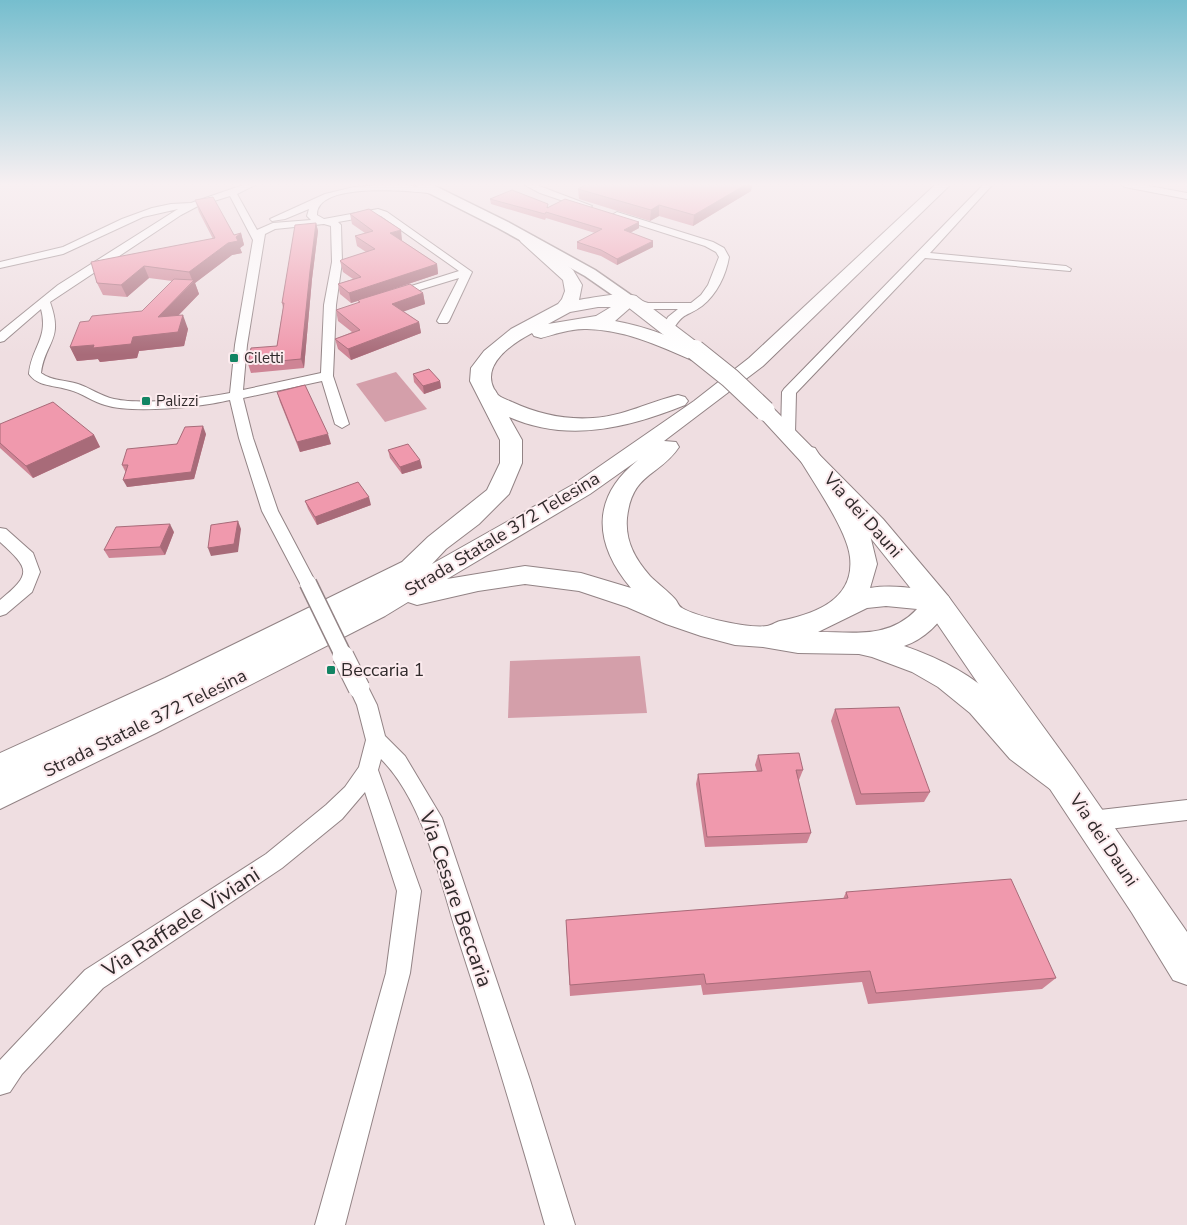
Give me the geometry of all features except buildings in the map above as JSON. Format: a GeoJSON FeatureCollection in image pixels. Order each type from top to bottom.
{"type":"FeatureCollection","features":[{"type":"Feature","properties":{"kind":"main road"},"geometry":{"type":"LineString","coordinates":[[529,241],[546,258],[569,274],[574,285],[573,296],[565,308]]}},
{"type":"Feature","properties":{"kind":"main road","name":"Via dei Dauni"},"geometry":{"type":"LineString","coordinates":[[531,241],[590,273],[630,300],[702,355],[765,411],[874,525],[938,604],[1062,778],[1145,900],[1187,966]]}},
{"type":"Feature","properties":{"kind":"main road","name":"Strada Statale 372 Telesina"},"geometry":{"type":"LineString","coordinates":[[0,794],[375,609],[582,489],[690,403],[864,241]]}},
{"type":"Feature","properties":{"kind":"main road","name":"Strada Statale 372 Telesina"},"geometry":{"type":"LineString","coordinates":[[0,768],[176,686],[454,546],[756,362],[884,241]]}},
{"type":"Feature","properties":{"kind":"main road"},"geometry":{"type":"LineString","coordinates":[[411,569],[437,543],[470,518],[497,494],[511,463],[511,440],[480,381],[481,368],[491,355],[518,333],[565,308],[598,302],[630,300]]}},
{"type":"Feature","properties":{"kind":"main road"},"geometry":{"type":"LineString","coordinates":[[508,342],[559,327],[609,318],[630,300]]}},
{"type":"Feature","properties":{"kind":"main road"},"geometry":{"type":"LineString","coordinates":[[584,324],[641,331],[702,355]]}},
{"type":"Feature","properties":{"kind":"main road"},"geometry":{"type":"LineString","coordinates":[[489,399],[537,420],[586,425],[616,423],[690,403],[696,423],[626,483],[616,508],[614,528],[617,548],[628,568],[676,617]]}},
{"type":"Feature","properties":{"kind":"main road"},"geometry":{"type":"LineString","coordinates":[[808,454],[857,535],[862,548],[864,573],[860,585],[844,606]]}},
{"type":"Feature","properties":{"kind":"main road"},"geometry":{"type":"LineString","coordinates":[[375,609],[420,594],[525,575],[581,582],[636,600],[676,617],[728,633],[798,642],[860,643],[884,642],[908,634],[922,623],[938,604]]}},
{"type":"Feature","properties":{"kind":"main road"},"geometry":{"type":"LineString","coordinates":[[763,636],[804,627],[830,616],[844,606],[863,599],[882,596],[938,604]]}},
{"type":"Feature","properties":{"kind":"main road"},"geometry":{"type":"LineString","coordinates":[[860,643],[909,658],[948,679],[981,704],[1021,749],[1062,778]]}},
{"type":"Feature","properties":{"kind":"street"},"geometry":{"type":"LineString","coordinates":[[0,265],[43,256],[69,248],[83,241]]}},
{"type":"Feature","properties":{"kind":"street"},"geometry":{"type":"LineString","coordinates":[[0,338],[29,311],[44,302],[69,282],[136,241]]}},
{"type":"Feature","properties":{"kind":"street"},"geometry":{"type":"LineString","coordinates":[[258,241],[241,345],[236,397],[246,438],[270,511],[308,583],[367,705],[376,740]]}},
{"type":"Feature","properties":{"kind":"street"},"geometry":{"type":"LineString","coordinates":[[337,241],[335,313],[327,376],[342,424]]}},
{"type":"Feature","properties":{"kind":"street"},"geometry":{"type":"LineString","coordinates":[[423,241],[467,272]]}},
{"type":"Feature","properties":{"kind":"street"},"geometry":{"type":"LineString","coordinates":[[668,328],[677,312],[694,306],[706,296],[723,264],[724,257],[720,250],[700,241]]}},
{"type":"Feature","properties":{"kind":"street"},"geometry":{"type":"LineString","coordinates":[[788,434],[789,392],[934,241]]}},
{"type":"Feature","properties":{"kind":"street"},"geometry":{"type":"LineString","coordinates":[[921,254],[1066,269]]}},
{"type":"Feature","properties":{"kind":"street"},"geometry":{"type":"LineString","coordinates":[[385,298],[467,272]]}},
{"type":"Feature","properties":{"kind":"street"},"geometry":{"type":"LineString","coordinates":[[443,322],[467,272]]}},
{"type":"Feature","properties":{"kind":"street"},"geometry":{"type":"LineString","coordinates":[[630,300],[647,306],[694,306]]}},
{"type":"Feature","properties":{"kind":"street"},"geometry":{"type":"LineString","coordinates":[[44,302],[50,315],[50,336],[35,368],[35,374],[42,380],[75,387],[108,402],[126,405],[209,401],[236,397],[327,376]]}},
{"type":"Feature","properties":{"kind":"street"},"geometry":{"type":"LineString","coordinates":[[0,533],[27,557],[32,572],[26,588],[0,610]]}},
{"type":"Feature","properties":{"kind":"street","name":"Via Raffaele Viviani"},"geometry":{"type":"LineString","coordinates":[[0,1082],[13,1065],[94,979],[274,861],[334,812],[352,794],[368,770],[376,740]]}},
{"type":"Feature","properties":{"kind":"street","name":"Via Cesare Beccaria"},"geometry":{"type":"LineString","coordinates":[[376,740],[398,762],[431,818],[517,1080],[560,1225]]}},
{"type":"Feature","properties":{"kind":"street"},"geometry":{"type":"LineString","coordinates":[[330,1225],[398,973],[409,891],[368,770]]}},
{"type":"Feature","properties":{"kind":"street"},"geometry":{"type":"LineString","coordinates":[[1091,821],[1187,810]]}},
{"type":"Feature","properties":{"kind":"shaded area"},"geometry":{"type":"Polygon","coordinates":[[[396,372],[427,409],[385,422],[356,384],[396,372]]]}},
{"type":"Feature","properties":{"kind":"shaded area"},"geometry":{"type":"Polygon","coordinates":[[[640,656],[647,713],[508,718],[510,661],[640,656]]]}},
{"type":"Feature","properties":{"kind":"place","name":"Ciletti"},"geometry":{"type":"Point","coordinates":[234,358]}},
{"type":"Feature","properties":{"kind":"place","name":"Palizzi"},"geometry":{"type":"Point","coordinates":[146,401]}},
{"type":"Feature","properties":{"kind":"place","name":"Beccaria 1"},"geometry":{"type":"Point","coordinates":[331,670]}}]}
